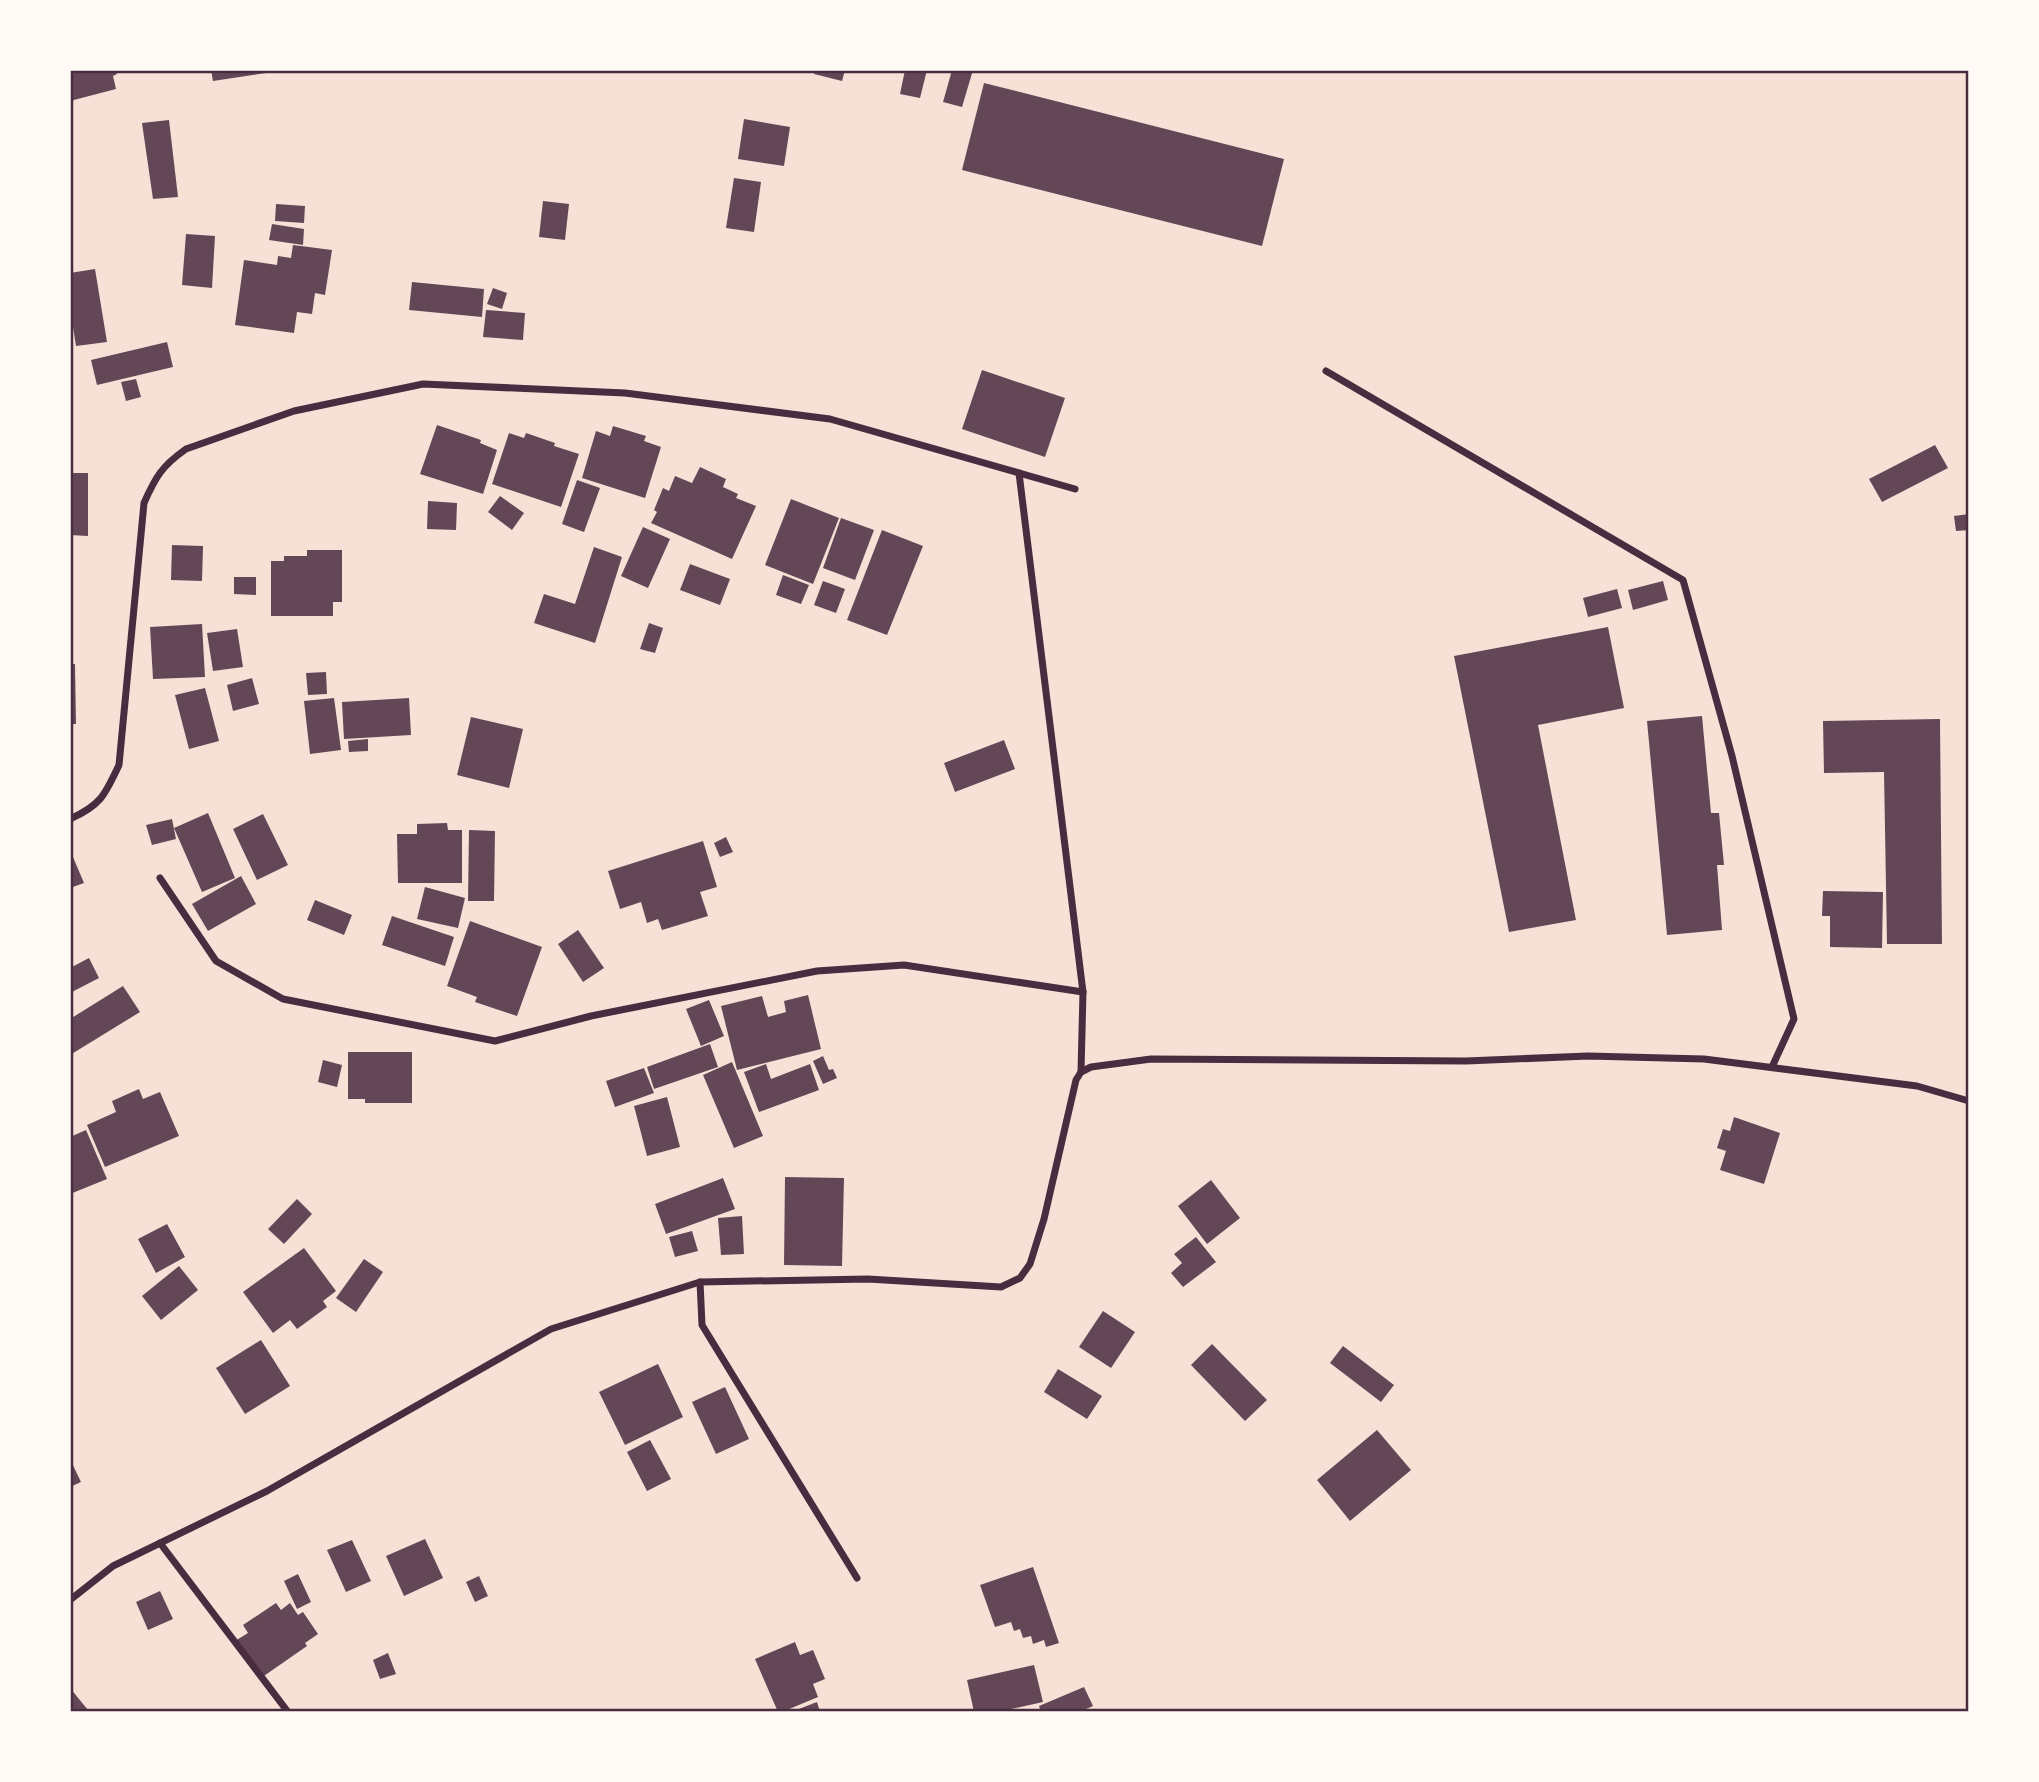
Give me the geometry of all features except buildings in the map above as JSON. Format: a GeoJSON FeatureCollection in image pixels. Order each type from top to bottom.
{"type":"FeatureCollection","features":[{"type":"Feature","properties":{"kind":"street"},"geometry":{"type":"LineString","coordinates":[[1326,370],[1683,580],[1732,756],[1794,1019],[1772,1067]]}},
{"type":"Feature","properties":{"kind":"street"},"geometry":{"type":"LineString","coordinates":[[70,819],[89,811],[105,796],[119,765],[144,503],[156,475],[170,460],[186,449],[294,411],[423,384],[625,393],[830,419],[1075,489]]}},
{"type":"Feature","properties":{"kind":"street"},"geometry":{"type":"LineString","coordinates":[[1019,473],[1083,992],[1082,1072]]}},
{"type":"Feature","properties":{"kind":"street"},"geometry":{"type":"LineString","coordinates":[[160,878],[216,961],[283,999],[495,1041],[591,1016],[817,971],[904,965],[1083,992]]}},
{"type":"Feature","properties":{"kind":"street"},"geometry":{"type":"LineString","coordinates":[[70,1600],[113,1566],[267,1490],[551,1329],[700,1282],[868,1279],[1000,1287],[1020,1278],[1030,1264],[1044,1219],[1076,1080],[1082,1072],[1100,1065],[1151,1059],[1466,1061],[1588,1056],[1704,1059],[1917,1086],[1969,1101]]}},
{"type":"Feature","properties":{"kind":"street"},"geometry":{"type":"LineString","coordinates":[[700,1282],[702,1325],[857,1578]]}},
{"type":"Feature","properties":{"kind":"street"},"geometry":{"type":"LineString","coordinates":[[160,1543],[288,1712]]}}]}
